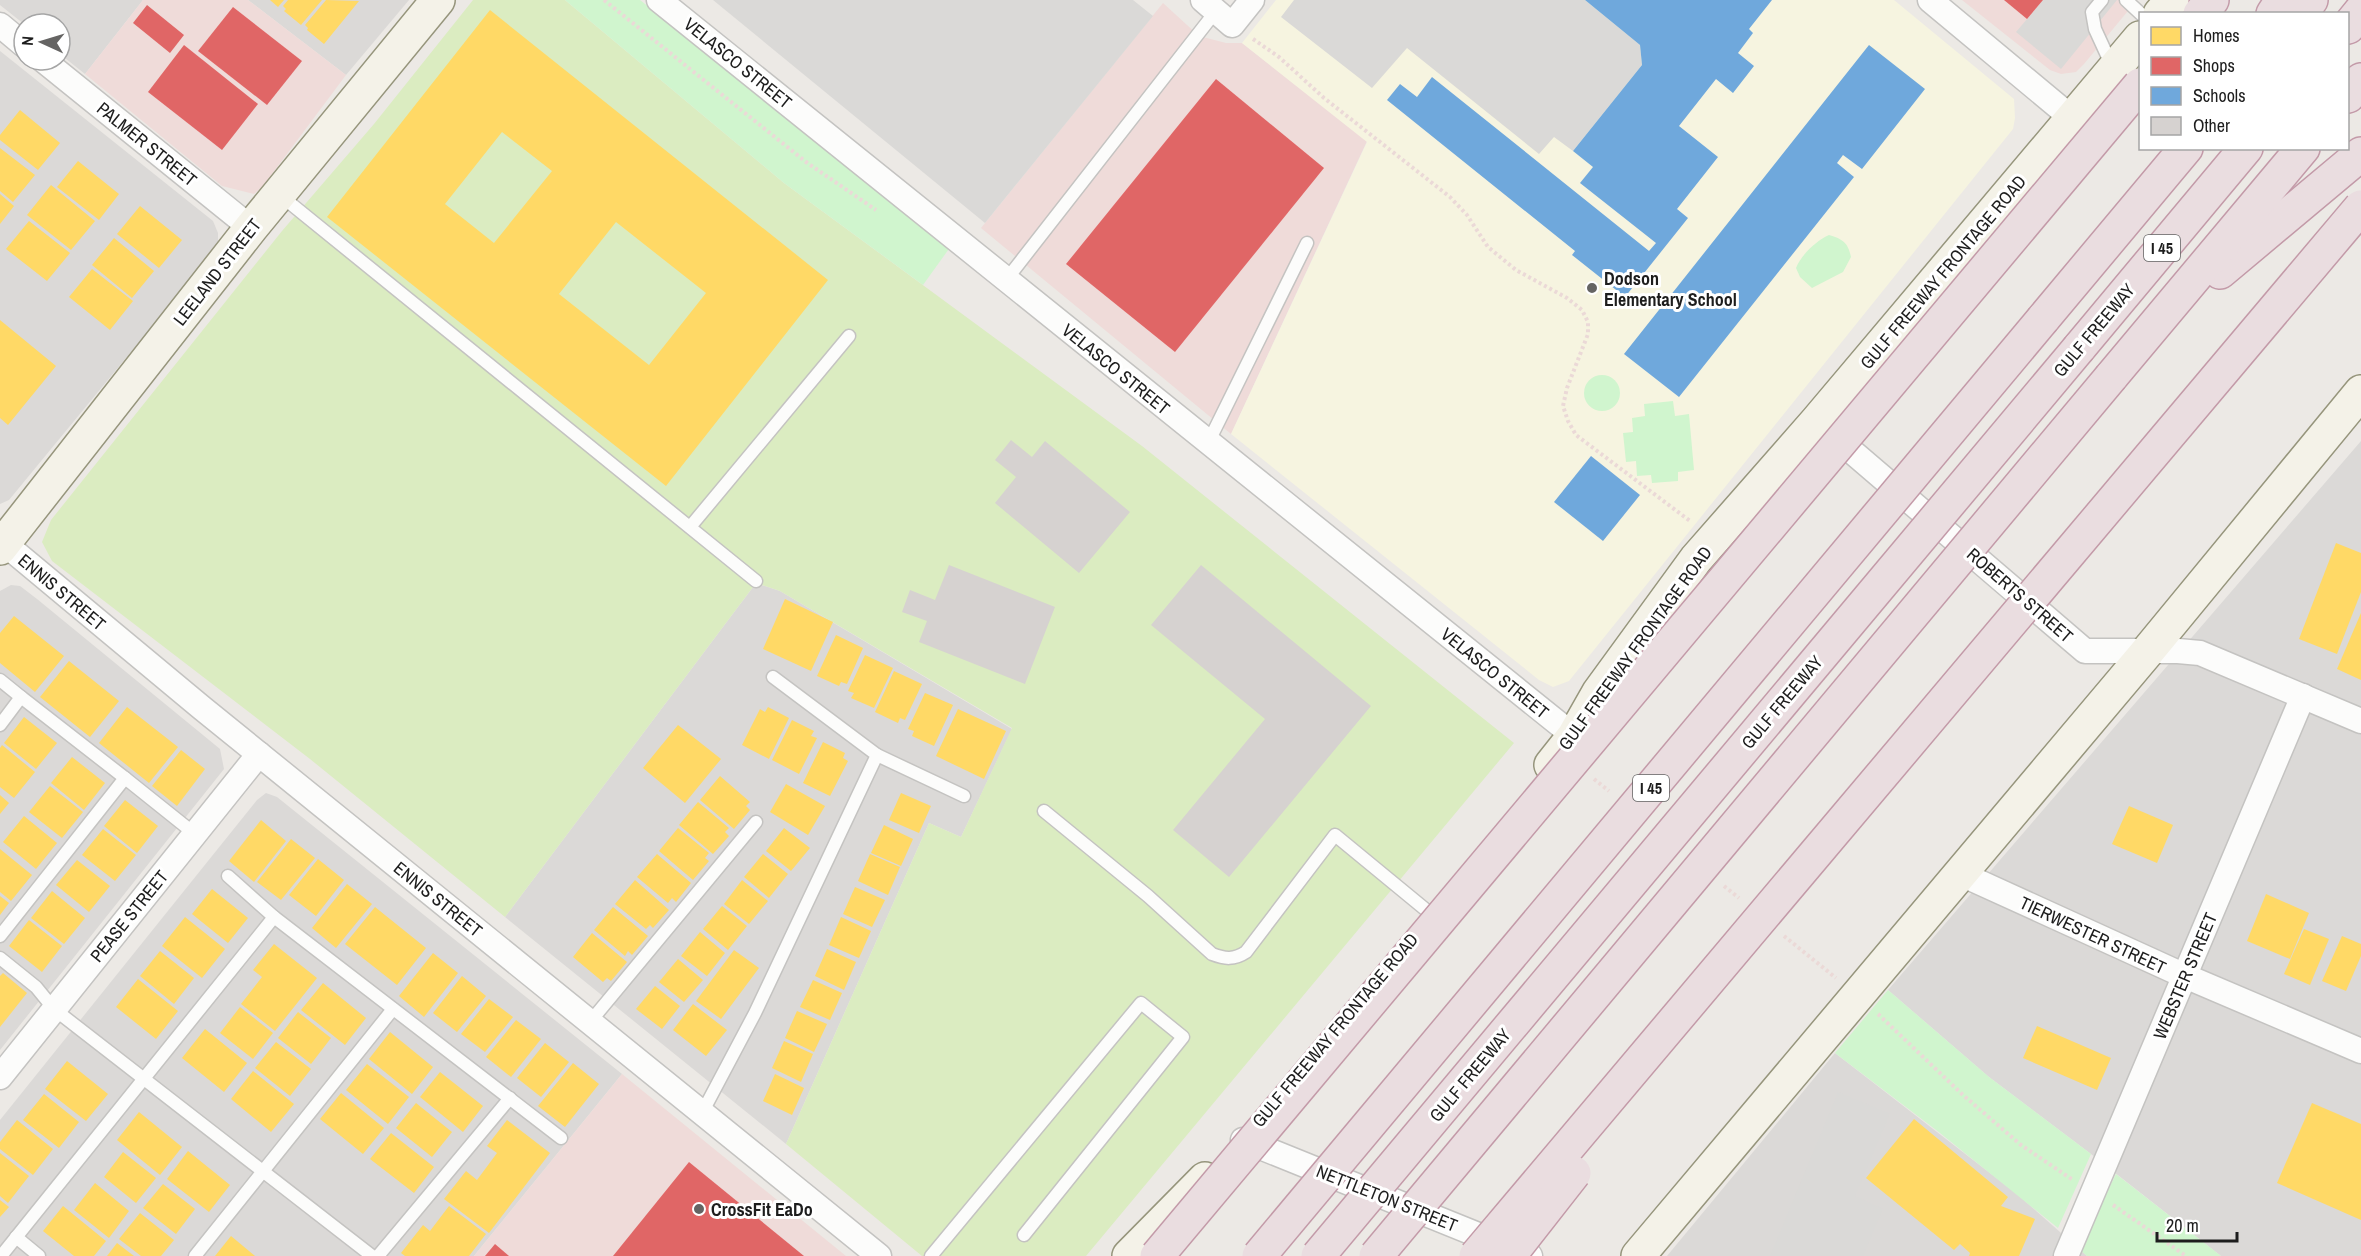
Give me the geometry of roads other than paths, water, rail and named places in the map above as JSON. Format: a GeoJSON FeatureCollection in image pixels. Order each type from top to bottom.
{"type":"FeatureCollection","features":[{"type":"Feature","properties":{"kind":"highway"},"geometry":{"type":"LineString","coordinates":[[2202,12],[2212,0]]}},
{"type":"Feature","properties":{"kind":"highway"},"geometry":{"type":"LineString","coordinates":[[2302,12],[2311,0]]}},
{"type":"Feature","properties":{"kind":"highway"},"geometry":{"type":"LineString","coordinates":[[2349,26],[2361,11]]}},
{"type":"Feature","properties":{"kind":"highway"},"geometry":{"type":"LineString","coordinates":[[1157,1256],[2127,77]]}},
{"type":"Feature","properties":{"kind":"highway"},"geometry":{"type":"LineString","coordinates":[[2349,95],[2361,80]]}},
{"type":"Feature","properties":{"kind":"highway","name":"GULF FREEWAY"},"geometry":{"type":"LineString","coordinates":[[1318,1256],[2244,150]]}},
{"type":"Feature","properties":{"kind":"highway","name":"I 45"},"geometry":{"type":"LineString","coordinates":[[1376,1256],[2301,150]]}},
{"type":"Feature","properties":{"kind":"highway","name":"I 45"},"geometry":{"type":"LineString","coordinates":[[1259,1256],[2180,154]]}},
{"type":"Feature","properties":{"kind":"highway"},"geometry":{"type":"LineString","coordinates":[[2152,329],[2361,154]]}},
{"type":"Feature","properties":{"kind":"highway"},"geometry":{"type":"LineString","coordinates":[[1476,1256],[2361,207]]}},
{"type":"Feature","properties":{"kind":"highway"},"geometry":{"type":"LineString","coordinates":[[1509,1256],[1910,741]]}},
{"type":"Feature","properties":{"kind":"main road","name":"LEELAND STREET"},"geometry":{"type":"LineString","coordinates":[[1,543],[251,228],[438,0]]}},
{"type":"Feature","properties":{"kind":"main road"},"geometry":{"type":"LineString","coordinates":[[2162,12],[2172,0]]}},
{"type":"Feature","properties":{"kind":"main road","name":"GULF FREEWAY FRONTAGE ROAD"},"geometry":{"type":"LineString","coordinates":[[1129,1256],[1243,1140],[1510,821],[1574,736],[1599,692],[1696,559],[1817,421],[2073,119],[2127,77],[2139,41]]}},
{"type":"Feature","properties":{"kind":"main road"},"geometry":{"type":"LineString","coordinates":[[1638,1256],[2361,392]]}},
{"type":"Feature","properties":{"kind":"street","name":"VELASCO STREET"},"geometry":{"type":"LineString","coordinates":[[659,0],[1574,736]]}},
{"type":"Feature","properties":{"kind":"street"},"geometry":{"type":"LineString","coordinates":[[1217,12],[1252,0]]}},
{"type":"Feature","properties":{"kind":"street"},"geometry":{"type":"LineString","coordinates":[[1930,0],[2073,119]]}},
{"type":"Feature","properties":{"kind":"street"},"geometry":{"type":"LineString","coordinates":[[0,25],[12,35]]}},
{"type":"Feature","properties":{"kind":"street","name":"PALMER STREET"},"geometry":{"type":"LineString","coordinates":[[58,72],[251,228]]}},
{"type":"Feature","properties":{"kind":"street","name":"ROBERTS STREET"},"geometry":{"type":"LineString","coordinates":[[1817,421],[2085,651],[2200,653],[2361,721]]}},
{"type":"Feature","properties":{"kind":"street","name":"ENNIS STREET"},"geometry":{"type":"LineString","coordinates":[[1,543],[879,1256]]}},
{"type":"Feature","properties":{"kind":"street","name":"WEBSTER STREET"},"geometry":{"type":"LineString","coordinates":[[2066,1256],[2303,696]]}},
{"type":"Feature","properties":{"kind":"street","name":"PEASE STREET"},"geometry":{"type":"LineString","coordinates":[[0,1077],[259,754]]}},
{"type":"Feature","properties":{"kind":"street","name":"TIERWESTER STREET"},"geometry":{"type":"LineString","coordinates":[[1959,873],[2185,976],[2361,1051]]}},
{"type":"Feature","properties":{"kind":"street","name":"NETTLETON STREET"},"geometry":{"type":"LineString","coordinates":[[1243,1140],[1530,1256]]}},
{"type":"Feature","properties":{"kind":"lane"},"geometry":{"type":"LineString","coordinates":[[2102,0],[2092,12],[2095,29],[2127,77]]}},
{"type":"Feature","properties":{"kind":"lane"},"geometry":{"type":"LineString","coordinates":[[2126,0],[2139,12]]}},
{"type":"Feature","properties":{"kind":"lane"},"geometry":{"type":"LineString","coordinates":[[1006,280],[1217,12]]}},
{"type":"Feature","properties":{"kind":"lane"},"geometry":{"type":"LineString","coordinates":[[279,195],[756,581]]}},
{"type":"Feature","properties":{"kind":"lane"},"geometry":{"type":"LineString","coordinates":[[1208,443],[1307,243]]}},
{"type":"Feature","properties":{"kind":"lane"},"geometry":{"type":"LineString","coordinates":[[690,527],[849,336]]}},
{"type":"Feature","properties":{"kind":"lane"},"geometry":{"type":"LineString","coordinates":[[773,677],[877,754],[964,796]]}},
{"type":"Feature","properties":{"kind":"lane"},"geometry":{"type":"LineString","coordinates":[[0,680],[195,834]]}},
{"type":"Feature","properties":{"kind":"lane"},"geometry":{"type":"LineString","coordinates":[[0,725],[21,697]]}},
{"type":"Feature","properties":{"kind":"lane"},"geometry":{"type":"LineString","coordinates":[[702,1113],[755,1013],[877,754]]}},
{"type":"Feature","properties":{"kind":"lane"},"geometry":{"type":"LineString","coordinates":[[0,936],[125,778]]}},
{"type":"Feature","properties":{"kind":"lane"},"geometry":{"type":"LineString","coordinates":[[1044,811],[1148,896],[1212,954],[1225,959],[1239,957],[1246,952],[1335,835],[1431,914]]}},
{"type":"Feature","properties":{"kind":"lane"},"geometry":{"type":"LineString","coordinates":[[590,1022],[756,822]]}},
{"type":"Feature","properties":{"kind":"lane"},"geometry":{"type":"LineString","coordinates":[[228,876],[274,917],[561,1138]]}},
{"type":"Feature","properties":{"kind":"lane"},"geometry":{"type":"LineString","coordinates":[[1,1256],[274,917]]}},
{"type":"Feature","properties":{"kind":"lane"},"geometry":{"type":"LineString","coordinates":[[0,958],[36,987],[54,1009],[372,1256]]}},
{"type":"Feature","properties":{"kind":"lane"},"geometry":{"type":"LineString","coordinates":[[932,1256],[1141,1003],[1183,1037],[1024,1235]]}},
{"type":"Feature","properties":{"kind":"lane"},"geometry":{"type":"LineString","coordinates":[[195,1256],[393,1009]]}},
{"type":"Feature","properties":{"kind":"lane"},"geometry":{"type":"LineString","coordinates":[[378,1256],[510,1098]]}},
{"type":"Feature","properties":{"kind":"lane"},"geometry":{"type":"LineString","coordinates":[[16,1237],[39,1256]]}},
{"type":"Feature","properties":{"kind":"place","name":"Dodson Elementary School"},"geometry":{"type":"Point","coordinates":[1592,288]}},
{"type":"Feature","properties":{"kind":"place","name":"CrossFit EaDo"},"geometry":{"type":"Point","coordinates":[699,1209]}}]}
